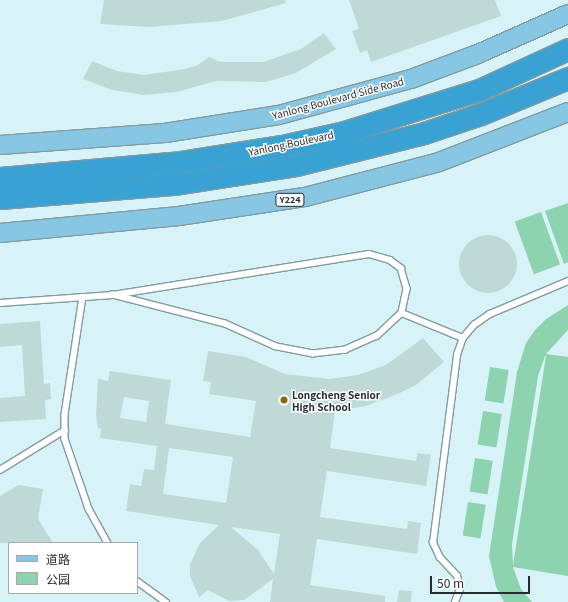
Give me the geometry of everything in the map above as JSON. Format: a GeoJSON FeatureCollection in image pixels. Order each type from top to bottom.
{"type":"FeatureCollection","features":[{"type":"Feature","properties":{"kind":"highway","name":"Yanlong Boulevard"},"geometry":{"type":"LineString","coordinates":[[0,178],[173,163],[282,146],[410,113],[479,90],[532,68],[568,49]]}},
{"type":"Feature","properties":{"kind":"highway"},"geometry":{"type":"LineString","coordinates":[[0,198],[175,184],[296,165],[424,133],[542,90],[568,78]]}},
{"type":"Feature","properties":{"kind":"main road","name":"Yanlong Boulevard Side Road"},"geometry":{"type":"LineString","coordinates":[[2,146],[165,133],[279,115],[411,79],[478,54],[568,14]]}},
{"type":"Feature","properties":{"kind":"main road","name":"Y224"},"geometry":{"type":"LineString","coordinates":[[3,231],[180,216],[305,197],[439,162],[568,112]]}},
{"type":"Feature","properties":{"kind":"lane"},"geometry":{"type":"LineString","coordinates":[[0,303],[114,294],[369,254],[390,260],[401,268],[408,289],[402,313],[376,336],[362,344],[340,351],[313,354],[276,347],[225,324],[114,294]]}},
{"type":"Feature","properties":{"kind":"lane"},"geometry":{"type":"LineString","coordinates":[[455,602],[460,589],[457,576],[440,558],[433,538],[454,374],[463,338],[474,325],[490,314],[568,281]]}},
{"type":"Feature","properties":{"kind":"lane"},"geometry":{"type":"LineString","coordinates":[[83,297],[65,430],[68,450],[78,482],[89,509],[107,542]]}},
{"type":"Feature","properties":{"kind":"lane"},"geometry":{"type":"LineString","coordinates":[[402,313],[463,338]]}},
{"type":"Feature","properties":{"kind":"lane"},"geometry":{"type":"LineString","coordinates":[[0,470],[65,430]]}},
{"type":"Feature","properties":{"kind":"lane"},"geometry":{"type":"LineString","coordinates":[[138,582],[166,602]]}},
{"type":"Feature","properties":{"kind":"green space"},"geometry":{"type":"Polygon","coordinates":[[[568,203],[568,262],[564,264],[545,211],[568,203]]]}},
{"type":"Feature","properties":{"kind":"green space"},"geometry":{"type":"Polygon","coordinates":[[[541,212],[560,265],[534,274],[515,222],[541,212]]]}},
{"type":"Feature","properties":{"kind":"green space"},"geometry":{"type":"Polygon","coordinates":[[[568,305],[568,330],[546,354],[568,357],[568,576],[513,567],[521,589],[532,602],[504,602],[496,587],[489,556],[517,372],[526,343],[535,330],[546,319],[568,305]],[[546,356],[538,376],[512,544],[513,565],[546,356]]]}},
{"type":"Feature","properties":{"kind":"green space"},"geometry":{"type":"Polygon","coordinates":[[[490,367],[509,370],[503,404],[485,401],[490,367]]]}},
{"type":"Feature","properties":{"kind":"green space"},"geometry":{"type":"Polygon","coordinates":[[[483,411],[502,414],[496,448],[478,445],[483,411]]]}},
{"type":"Feature","properties":{"kind":"green space"},"geometry":{"type":"Polygon","coordinates":[[[475,458],[493,461],[487,494],[470,492],[475,458]]]}},
{"type":"Feature","properties":{"kind":"green space"},"geometry":{"type":"Polygon","coordinates":[[[468,502],[486,505],[480,538],[463,536],[468,502]]]}},
{"type":"Feature","properties":{"kind":"building"},"geometry":{"type":"Polygon","coordinates":[[[104,0],[285,0],[286,3],[222,21],[149,27],[100,24],[104,0]]]}},
{"type":"Feature","properties":{"kind":"building"},"geometry":{"type":"Polygon","coordinates":[[[349,0],[495,0],[501,16],[371,62],[367,50],[360,53],[352,31],[359,29],[349,0]]]}},
{"type":"Feature","properties":{"kind":"building"},"geometry":{"type":"Polygon","coordinates":[[[324,33],[336,49],[296,73],[266,82],[216,81],[176,92],[144,95],[112,90],[83,79],[92,61],[117,71],[144,75],[185,69],[198,65],[209,57],[221,62],[263,62],[301,49],[324,33]]]}},
{"type":"Feature","properties":{"kind":"building"},"geometry":{"type":"Polygon","coordinates":[[[488,235],[499,237],[512,248],[515,253],[517,264],[515,275],[504,288],[499,291],[488,293],[477,291],[464,280],[461,275],[459,264],[461,253],[472,240],[477,237],[488,235]]]}},
{"type":"Feature","properties":{"kind":"building"},"geometry":{"type":"Polygon","coordinates":[[[40,321],[44,384],[50,383],[51,399],[45,400],[46,419],[0,422],[0,398],[25,396],[22,345],[0,347],[0,324],[40,321]]]}},
{"type":"Feature","properties":{"kind":"building"},"geometry":{"type":"Polygon","coordinates":[[[423,338],[444,362],[416,385],[400,393],[366,406],[335,411],[330,448],[416,461],[418,453],[431,455],[426,486],[327,471],[320,517],[407,529],[408,521],[421,523],[417,554],[317,539],[310,585],[385,596],[385,602],[270,602],[273,579],[244,600],[229,601],[208,590],[199,597],[190,576],[190,564],[200,543],[219,525],[126,511],[130,484],[141,486],[144,469],[154,470],[157,446],[100,438],[101,429],[98,428],[96,416],[98,379],[108,381],[110,371],[171,380],[165,424],[250,437],[256,401],[209,394],[211,382],[203,381],[208,351],[246,357],[285,374],[329,379],[358,375],[386,365],[423,338]],[[124,397],[120,418],[146,422],[149,401],[124,397]],[[169,448],[163,494],[226,503],[233,457],[169,448]],[[231,527],[258,550],[274,574],[280,534],[231,527]]]}},
{"type":"Feature","properties":{"kind":"building"},"geometry":{"type":"Polygon","coordinates":[[[18,485],[43,489],[38,519],[52,542],[0,543],[0,496],[18,485]]]}},
{"type":"Feature","properties":{"kind":"building"},"geometry":{"type":"Polygon","coordinates":[[[399,590],[412,591],[411,602],[397,602],[399,590]]]}},
{"type":"Feature","properties":{"kind":"place","name":"Longcheng Senior High School"},"geometry":{"type":"Point","coordinates":[284,400]}}]}
